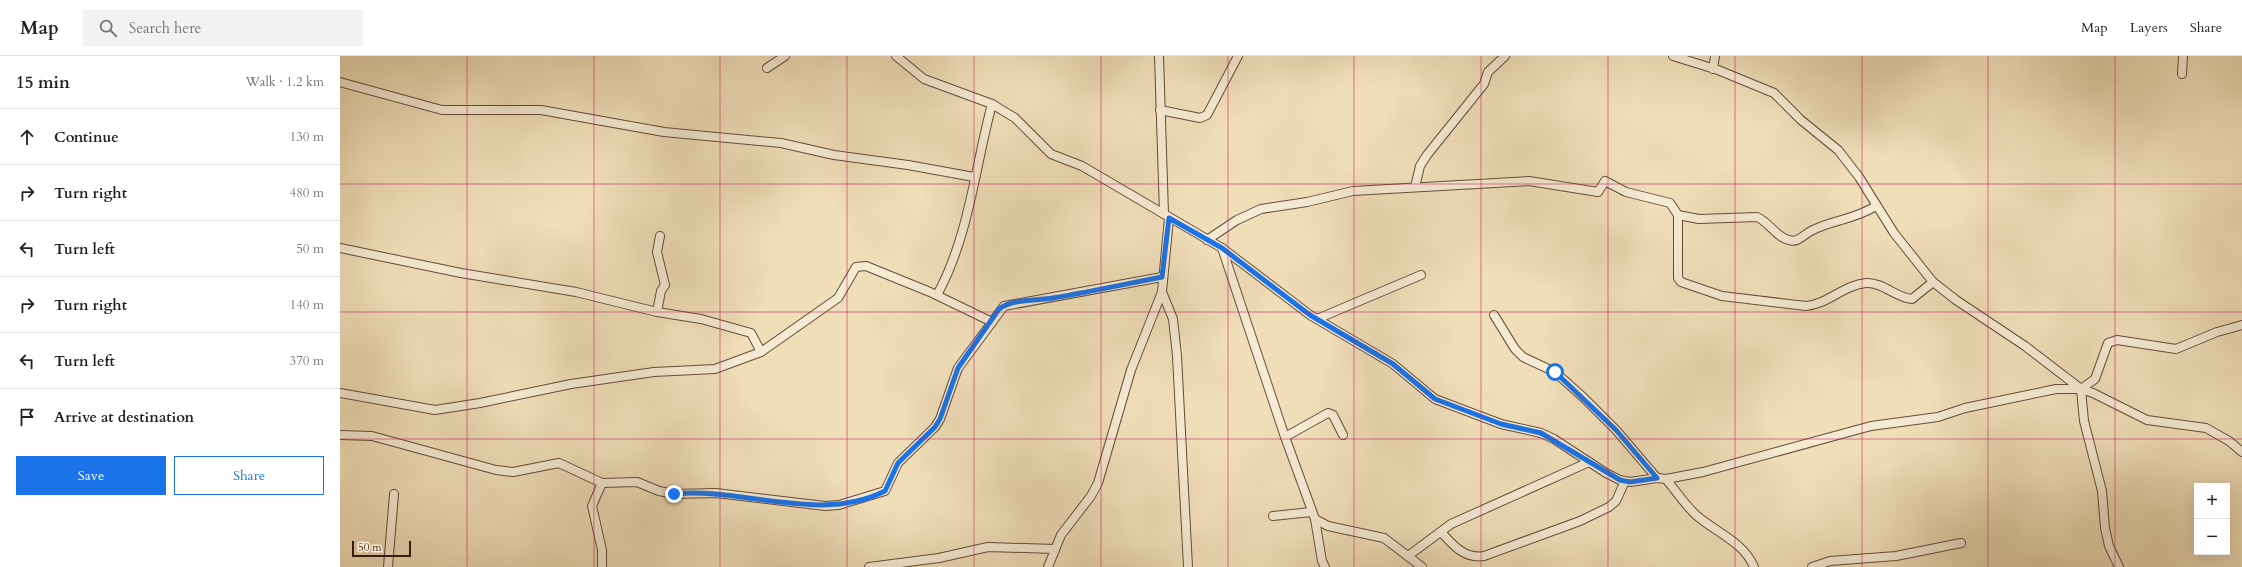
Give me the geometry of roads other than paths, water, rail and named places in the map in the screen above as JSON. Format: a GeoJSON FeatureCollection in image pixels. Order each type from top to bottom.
{"type":"FeatureCollection","features":[{"type":"Feature","properties":{"kind":"street"},"geometry":{"type":"LineString","coordinates":[[767,68],[785,56]]}},
{"type":"Feature","properties":{"kind":"street"},"geometry":{"type":"LineString","coordinates":[[896,56],[924,79],[992,104],[1015,118],[1051,154],[1082,166],[1222,248],[1317,319],[1393,364],[1435,399],[1501,424],[1541,433],[1554,439],[1606,473],[1624,481],[1657,478],[1666,479],[1741,463],[1871,426],[1938,417],[1965,408],[2020,396],[2056,390],[2081,389],[2095,379],[2108,343],[2117,340],[2176,349],[2217,332],[2242,325]]}},
{"type":"Feature","properties":{"kind":"street"},"geometry":{"type":"LineString","coordinates":[[1048,567],[1061,535],[1091,496],[1098,483],[1131,370],[1162,292],[1166,216],[1160,110],[1159,56]]}},
{"type":"Feature","properties":{"kind":"street"},"geometry":{"type":"LineString","coordinates":[[1160,110],[1200,118],[1207,115],[1238,56]]}},
{"type":"Feature","properties":{"kind":"street"},"geometry":{"type":"LineString","coordinates":[[1415,187],[1420,166],[1427,155],[1484,84],[1488,72],[1505,56]]}},
{"type":"Feature","properties":{"kind":"street"},"geometry":{"type":"LineString","coordinates":[[1674,56],[1759,86],[1774,93],[1805,124],[1838,150],[1859,177],[1894,233],[1933,282],[1956,300],[2025,346],[2081,389],[2093,393],[2147,420],[2206,428],[2229,441],[2242,452]]}},
{"type":"Feature","properties":{"kind":"street"},"geometry":{"type":"LineString","coordinates":[[1713,69],[1716,56]]}},
{"type":"Feature","properties":{"kind":"street"},"geometry":{"type":"LineString","coordinates":[[2182,74],[2183,56]]}},
{"type":"Feature","properties":{"kind":"street"},"geometry":{"type":"LineString","coordinates":[[340,82],[442,110],[541,110],[664,132],[781,142],[834,155],[908,165],[974,177]]}},
{"type":"Feature","properties":{"kind":"street"},"geometry":{"type":"LineString","coordinates":[[937,295],[949,273],[965,218],[992,104]]}},
{"type":"Feature","properties":{"kind":"street"},"geometry":{"type":"LineString","coordinates":[[1207,240],[1237,220],[1261,209],[1307,202],[1353,191],[1528,181],[1598,192],[1605,181],[1626,192],[1670,203],[1678,215],[1678,278],[1681,282],[1722,296],[1806,306],[1816,305],[1849,288],[1866,283],[1878,285],[1906,298],[1912,299],[1933,282]]}},
{"type":"Feature","properties":{"kind":"street"},"geometry":{"type":"LineString","coordinates":[[1678,215],[1699,219],[1757,217],[1782,237],[1795,241],[1816,229],[1854,218],[1876,206]]}},
{"type":"Feature","properties":{"kind":"street"},"geometry":{"type":"LineString","coordinates":[[657,312],[661,291],[666,285],[657,252],[660,236]]}},
{"type":"Feature","properties":{"kind":"street"},"geometry":{"type":"LineString","coordinates":[[340,248],[461,273],[576,292],[657,312],[701,319],[748,331],[751,333],[761,352]]}},
{"type":"Feature","properties":{"kind":"street"},"geometry":{"type":"LineString","coordinates":[[1222,248],[1313,516],[1322,561],[1325,567]]}},
{"type":"Feature","properties":{"kind":"street"},"geometry":{"type":"LineString","coordinates":[[340,393],[435,410],[480,403],[571,384],[647,373],[715,369],[761,352],[838,298],[852,272],[860,265],[866,266],[937,295],[992,322]]}},
{"type":"Feature","properties":{"kind":"street"},"geometry":{"type":"LineString","coordinates":[[1317,319],[1421,275]]}},
{"type":"Feature","properties":{"kind":"street"},"geometry":{"type":"LineString","coordinates":[[340,435],[372,436],[496,470],[513,472],[559,464],[602,483],[637,482],[659,491],[674,494],[716,493],[825,506],[839,505],[881,494],[885,491],[898,463],[935,427],[940,419],[958,368],[992,322],[999,309],[1008,304],[1051,299],[1162,277]]}},
{"type":"Feature","properties":{"kind":"street"},"geometry":{"type":"LineString","coordinates":[[1162,292],[1173,319],[1177,356],[1188,567]]}},
{"type":"Feature","properties":{"kind":"street"},"geometry":{"type":"LineString","coordinates":[[1494,315],[1515,349],[1523,357],[1555,372],[1616,430],[1657,478]]}},
{"type":"Feature","properties":{"kind":"street"},"geometry":{"type":"LineString","coordinates":[[2081,389],[2084,421],[2102,491],[2105,528],[2110,546],[2119,567]]}},
{"type":"Feature","properties":{"kind":"street"},"geometry":{"type":"LineString","coordinates":[[1285,437],[1328,413],[1332,415],[1343,435]]}},
{"type":"Feature","properties":{"kind":"street"},"geometry":{"type":"LineString","coordinates":[[1408,556],[1451,524],[1469,514],[1589,462]]}},
{"type":"Feature","properties":{"kind":"street"},"geometry":{"type":"LineString","coordinates":[[1666,479],[1695,514],[1734,543],[1744,552],[1754,567]]}},
{"type":"Feature","properties":{"kind":"street"},"geometry":{"type":"LineString","coordinates":[[1441,532],[1457,550],[1477,557],[1484,556],[1580,521],[1609,506],[1616,500],[1624,481]]}},
{"type":"Feature","properties":{"kind":"street"},"geometry":{"type":"LineString","coordinates":[[602,483],[592,506],[602,550],[602,567]]}},
{"type":"Feature","properties":{"kind":"street"},"geometry":{"type":"LineString","coordinates":[[388,567],[394,494]]}},
{"type":"Feature","properties":{"kind":"street"},"geometry":{"type":"LineString","coordinates":[[1273,516],[1313,516],[1328,526],[1384,538],[1422,567]]}},
{"type":"Feature","properties":{"kind":"street"},"geometry":{"type":"LineString","coordinates":[[1812,567],[1830,560],[1896,556],[1961,543]]}},
{"type":"Feature","properties":{"kind":"street"},"geometry":{"type":"LineString","coordinates":[[869,567],[939,558],[988,547],[1055,549]]}}]}
